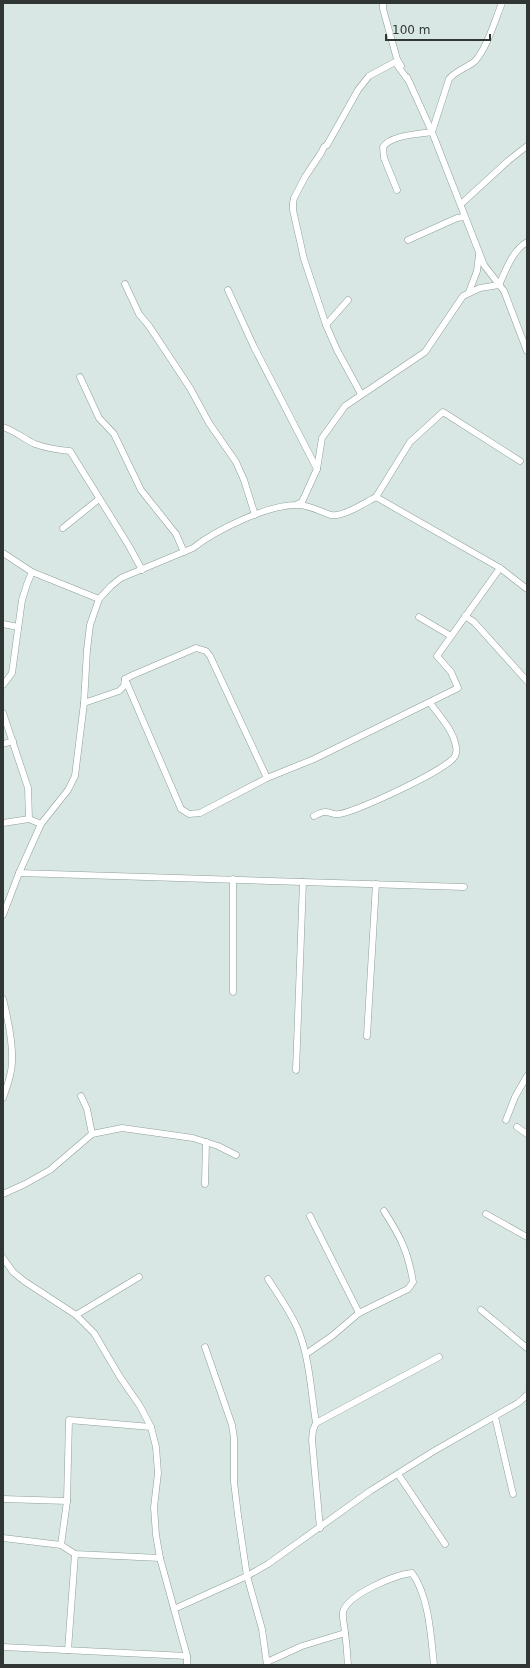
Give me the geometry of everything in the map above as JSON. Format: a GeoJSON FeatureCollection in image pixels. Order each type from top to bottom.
{"type":"FeatureCollection","features":[{"type":"Feature","properties":{"kind":"street"},"geometry":{"type":"LineString","coordinates":[[383,3],[382,9],[397,59],[432,132],[462,204],[464,217],[479,254],[484,265],[504,291],[527,351]]}},
{"type":"Feature","properties":{"kind":"street"},"geometry":{"type":"LineString","coordinates":[[432,132],[449,79],[454,73],[472,64],[477,59],[502,3]]}},
{"type":"Feature","properties":{"kind":"street"},"geometry":{"type":"LineString","coordinates":[[361,394],[337,350],[326,324],[302,252],[293,210],[293,203],[294,198],[324,147],[327,145],[350,103],[369,76],[395,62],[408,80]]}},
{"type":"Feature","properties":{"kind":"street"},"geometry":{"type":"LineString","coordinates":[[397,190],[384,158],[383,147],[389,142],[410,135],[432,132]]}},
{"type":"Feature","properties":{"kind":"street"},"geometry":{"type":"LineString","coordinates":[[462,204],[508,160],[527,146]]}},
{"type":"Feature","properties":{"kind":"street"},"geometry":{"type":"LineString","coordinates":[[408,240],[457,218],[464,217]]}},
{"type":"Feature","properties":{"kind":"street"},"geometry":{"type":"LineString","coordinates":[[499,285],[509,261],[527,242]]}},
{"type":"Feature","properties":{"kind":"street"},"geometry":{"type":"LineString","coordinates":[[469,292],[477,271],[479,254]]}},
{"type":"Feature","properties":{"kind":"street"},"geometry":{"type":"LineString","coordinates":[[124,284],[139,314],[158,339],[190,388],[209,423],[236,462],[244,480],[255,515]]}},
{"type":"Feature","properties":{"kind":"street"},"geometry":{"type":"LineString","coordinates":[[298,504],[302,502],[317,469],[322,438],[345,406],[425,352],[463,296],[480,288],[499,285]]}},
{"type":"Feature","properties":{"kind":"street"},"geometry":{"type":"LineString","coordinates":[[228,290],[254,347],[317,469]]}},
{"type":"Feature","properties":{"kind":"street"},"geometry":{"type":"LineString","coordinates":[[326,324],[348,300]]}},
{"type":"Feature","properties":{"kind":"street"},"geometry":{"type":"LineString","coordinates":[[80,377],[99,418],[114,434],[141,490],[176,534],[184,552]]}},
{"type":"Feature","properties":{"kind":"street"},"geometry":{"type":"LineString","coordinates":[[3,915],[19,873],[41,824],[68,790],[75,776],[84,703],[90,625],[99,599],[111,586],[122,578],[184,552],[228,526],[274,508],[298,504],[314,508],[332,516],[340,516],[376,497],[410,442],[443,412],[520,461]]}},
{"type":"Feature","properties":{"kind":"street"},"geometry":{"type":"LineString","coordinates":[[3,427],[14,431],[33,443],[49,448],[70,451],[129,546],[142,570]]}},
{"type":"Feature","properties":{"kind":"street"},"geometry":{"type":"LineString","coordinates":[[376,497],[500,568],[527,589]]}},
{"type":"Feature","properties":{"kind":"street"},"geometry":{"type":"LineString","coordinates":[[63,528],[99,499]]}},
{"type":"Feature","properties":{"kind":"street"},"geometry":{"type":"LineString","coordinates":[[3,553],[32,572],[99,599]]}},
{"type":"Feature","properties":{"kind":"street"},"geometry":{"type":"LineString","coordinates":[[125,679],[181,809],[189,814],[200,812],[267,778],[314,759],[458,688],[451,672],[437,656],[500,568]]}},
{"type":"Feature","properties":{"kind":"street"},"geometry":{"type":"LineString","coordinates":[[3,685],[12,673],[22,600],[32,572]]}},
{"type":"Feature","properties":{"kind":"street"},"geometry":{"type":"LineString","coordinates":[[465,616],[474,622],[527,681]]}},
{"type":"Feature","properties":{"kind":"street"},"geometry":{"type":"LineString","coordinates":[[419,617],[451,636]]}},
{"type":"Feature","properties":{"kind":"street"},"geometry":{"type":"LineString","coordinates":[[3,624],[18,628]]}},
{"type":"Feature","properties":{"kind":"street"},"geometry":{"type":"LineString","coordinates":[[125,679],[196,648],[206,651],[210,656],[267,778]]}},
{"type":"Feature","properties":{"kind":"street"},"geometry":{"type":"LineString","coordinates":[[84,703],[119,691],[124,686],[125,679]]}},
{"type":"Feature","properties":{"kind":"street"},"geometry":{"type":"LineString","coordinates":[[314,816],[322,811],[340,814],[403,789],[448,763],[455,756],[457,747],[453,736],[430,702]]}},
{"type":"Feature","properties":{"kind":"street"},"geometry":{"type":"LineString","coordinates":[[3,713],[28,788],[29,818]]}},
{"type":"Feature","properties":{"kind":"street"},"geometry":{"type":"LineString","coordinates":[[3,744],[13,741]]}},
{"type":"Feature","properties":{"kind":"street"},"geometry":{"type":"LineString","coordinates":[[3,823],[29,818],[41,824]]}},
{"type":"Feature","properties":{"kind":"street"},"geometry":{"type":"LineString","coordinates":[[19,873],[464,886]]}},
{"type":"Feature","properties":{"kind":"street"},"geometry":{"type":"LineString","coordinates":[[233,880],[233,992]]}},
{"type":"Feature","properties":{"kind":"street"},"geometry":{"type":"LineString","coordinates":[[296,1070],[303,882]]}},
{"type":"Feature","properties":{"kind":"street"},"geometry":{"type":"LineString","coordinates":[[367,1036],[376,884]]}},
{"type":"Feature","properties":{"kind":"street"},"geometry":{"type":"LineString","coordinates":[[3,999],[7,1015],[12,1062],[8,1084],[3,1098]]}},
{"type":"Feature","properties":{"kind":"street"},"geometry":{"type":"LineString","coordinates":[[506,1120],[515,1097],[527,1076]]}},
{"type":"Feature","properties":{"kind":"street"},"geometry":{"type":"LineString","coordinates":[[81,1096],[87,1109],[92,1134]]}},
{"type":"Feature","properties":{"kind":"street"},"geometry":{"type":"LineString","coordinates":[[517,1127],[527,1134]]}},
{"type":"Feature","properties":{"kind":"street"},"geometry":{"type":"LineString","coordinates":[[3,1194],[50,1170],[92,1134],[122,1128],[193,1138],[236,1155]]}},
{"type":"Feature","properties":{"kind":"street"},"geometry":{"type":"LineString","coordinates":[[205,1184],[206,1142]]}},
{"type":"Feature","properties":{"kind":"street"},"geometry":{"type":"LineString","coordinates":[[306,1354],[332,1336],[359,1313],[408,1289],[413,1282],[410,1265],[401,1237],[384,1211]]}},
{"type":"Feature","properties":{"kind":"street"},"geometry":{"type":"LineString","coordinates":[[486,1214],[527,1237]]}},
{"type":"Feature","properties":{"kind":"street"},"geometry":{"type":"LineString","coordinates":[[310,1216],[359,1313]]}},
{"type":"Feature","properties":{"kind":"street"},"geometry":{"type":"LineString","coordinates":[[3,1258],[13,1272],[24,1281],[76,1314],[94,1333],[111,1363],[140,1406],[151,1427],[156,1447],[158,1473],[154,1507],[156,1534],[160,1558],[187,1656],[187,1665]]}},
{"type":"Feature","properties":{"kind":"street"},"geometry":{"type":"LineString","coordinates":[[76,1314],[139,1277]]}},
{"type":"Feature","properties":{"kind":"street"},"geometry":{"type":"LineString","coordinates":[[268,1279],[286,1307],[298,1331],[306,1354],[316,1423],[313,1430],[312,1440],[320,1528]]}},
{"type":"Feature","properties":{"kind":"street"},"geometry":{"type":"LineString","coordinates":[[481,1310],[527,1348]]}},
{"type":"Feature","properties":{"kind":"street"},"geometry":{"type":"LineString","coordinates":[[205,1347],[232,1425],[234,1438],[234,1482],[247,1576],[262,1629],[267,1663],[302,1646],[345,1634]]}},
{"type":"Feature","properties":{"kind":"street"},"geometry":{"type":"LineString","coordinates":[[316,1423],[439,1357]]}},
{"type":"Feature","properties":{"kind":"street"},"geometry":{"type":"LineString","coordinates":[[174,1609],[247,1576],[268,1564],[370,1491],[518,1403],[527,1395]]}},
{"type":"Feature","properties":{"kind":"street"},"geometry":{"type":"LineString","coordinates":[[495,1417],[513,1494]]}},
{"type":"Feature","properties":{"kind":"street"},"geometry":{"type":"LineString","coordinates":[[61,1545],[67,1501],[69,1420],[151,1427]]}},
{"type":"Feature","properties":{"kind":"street"},"geometry":{"type":"LineString","coordinates":[[398,1474],[445,1544]]}},
{"type":"Feature","properties":{"kind":"street"},"geometry":{"type":"LineString","coordinates":[[3,1499],[67,1501]]}},
{"type":"Feature","properties":{"kind":"street"},"geometry":{"type":"LineString","coordinates":[[3,1538],[61,1545],[75,1554],[160,1558]]}},
{"type":"Feature","properties":{"kind":"street"},"geometry":{"type":"LineString","coordinates":[[68,1650],[75,1554]]}},
{"type":"Feature","properties":{"kind":"street"},"geometry":{"type":"LineString","coordinates":[[348,1665],[344,1612],[350,1601],[357,1596],[404,1573],[412,1573],[418,1582],[429,1624],[434,1665]]}},
{"type":"Feature","properties":{"kind":"street"},"geometry":{"type":"LineString","coordinates":[[3,1647],[187,1656]]}}]}
